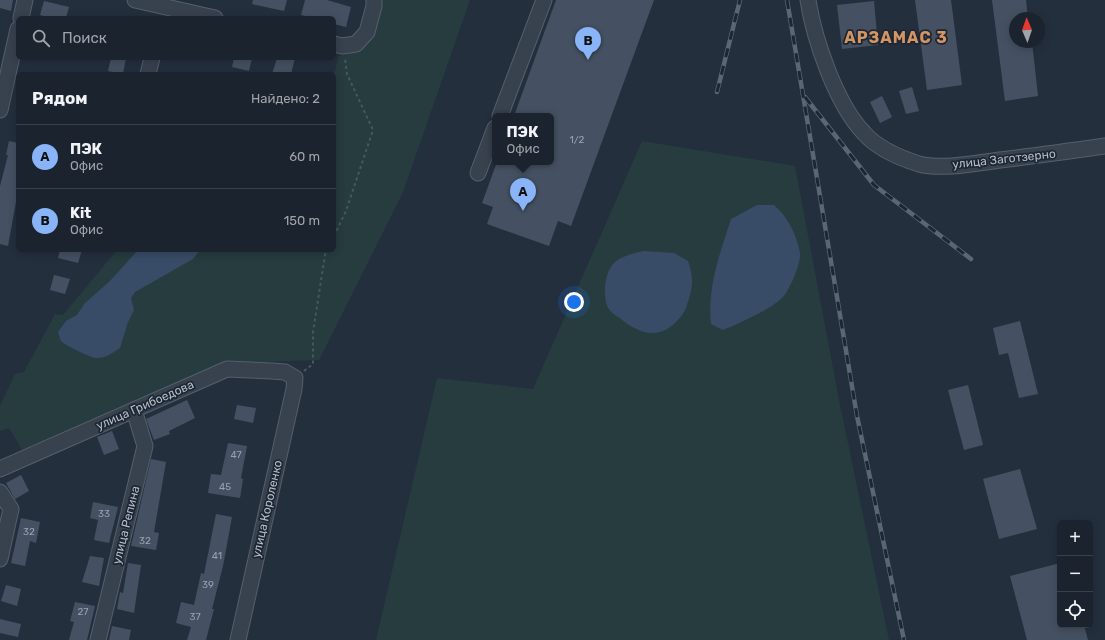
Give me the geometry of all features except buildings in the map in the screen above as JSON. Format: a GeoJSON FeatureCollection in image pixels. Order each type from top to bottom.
{"type":"FeatureCollection","features":[{"type":"Feature","properties":{"kind":"street"},"geometry":{"type":"LineString","coordinates":[[21,16],[25,0]]}},
{"type":"Feature","properties":{"kind":"street"},"geometry":{"type":"LineString","coordinates":[[135,0],[163,8],[205,16]]}},
{"type":"Feature","properties":{"kind":"street"},"geometry":{"type":"LineString","coordinates":[[338,45],[356,44],[367,32],[374,6],[374,0]]}},
{"type":"Feature","properties":{"kind":"street"},"geometry":{"type":"LineString","coordinates":[[501,113],[544,0]]}},
{"type":"Feature","properties":{"kind":"street","name":"улица Заготзерно"},"geometry":{"type":"LineString","coordinates":[[808,0],[818,42],[832,78],[848,109],[864,133],[885,149],[920,164],[957,166],[1105,146]]}},
{"type":"Feature","properties":{"kind":"street"},"geometry":{"type":"LineString","coordinates":[[1,101],[16,37]]}},
{"type":"Feature","properties":{"kind":"street"},"geometry":{"type":"LineString","coordinates":[[148,72],[152,60]]}},
{"type":"Feature","properties":{"kind":"street"},"geometry":{"type":"LineString","coordinates":[[478,173],[492,136]]}},
{"type":"Feature","properties":{"kind":"street","name":"улица Грибоедова"},"geometry":{"type":"LineString","coordinates":[[0,469],[227,370],[272,370],[285,372],[295,378]]}},
{"type":"Feature","properties":{"kind":"street","name":"улица Короленко"},"geometry":{"type":"LineString","coordinates":[[238,640],[294,389],[295,378]]}},
{"type":"Feature","properties":{"kind":"street","name":"улица Репина"},"geometry":{"type":"LineString","coordinates":[[98,640],[145,446],[134,410]]}},
{"type":"Feature","properties":{"kind":"street"},"geometry":{"type":"LineString","coordinates":[[0,492],[11,509],[0,559]]}},
{"type":"Feature","properties":{"kind":"path"},"geometry":{"type":"LineString","coordinates":[[336,232],[346,211],[372,130],[348,74],[338,45]]}},
{"type":"Feature","properties":{"kind":"path"},"geometry":{"type":"LineString","coordinates":[[295,378],[313,364],[313,332],[326,252]]}},
{"type":"Feature","properties":{"kind":"green space"},"geometry":{"type":"Polygon","coordinates":[[[378,0],[470,0],[403,192],[319,360],[228,363],[23,451],[9,428],[0,431],[0,406],[15,374],[24,372],[55,314],[63,315],[115,252],[336,252],[335,72],[338,57],[361,46],[378,0]]]}},
{"type":"Feature","properties":{"kind":"green space"},"geometry":{"type":"Polygon","coordinates":[[[642,141],[795,166],[838,395],[889,640],[376,640],[437,378],[533,389],[642,141]]]}},
{"type":"Feature","properties":{"kind":"water"},"geometry":{"type":"Polygon","coordinates":[[[757,205],[774,205],[779,209],[791,226],[796,239],[800,253],[799,263],[791,283],[782,298],[762,311],[723,330],[711,324],[711,297],[715,271],[731,219],[757,205]]]}},
{"type":"Feature","properties":{"kind":"water"},"geometry":{"type":"Polygon","coordinates":[[[644,251],[674,253],[688,261],[690,268],[692,285],[683,315],[675,323],[661,332],[648,333],[634,328],[613,313],[607,304],[605,288],[606,279],[612,266],[616,261],[628,255],[644,251]]]}},
{"type":"Feature","properties":{"kind":"water"},"geometry":{"type":"Polygon","coordinates":[[[136,252],[198,252],[193,259],[135,292],[131,298],[134,310],[128,322],[120,348],[106,356],[94,358],[63,343],[58,332],[66,321],[77,315],[85,303],[110,281],[136,252]]]}},
{"type":"Feature","properties":{"kind":"railway"},"geometry":{"type":"LineString","coordinates":[[717,92],[740,0]]}},
{"type":"Feature","properties":{"kind":"railway"},"geometry":{"type":"LineString","coordinates":[[787,0],[857,416],[904,640]]}},
{"type":"Feature","properties":{"kind":"railway"},"geometry":{"type":"LineString","coordinates":[[805,97],[874,185],[971,259]]}},
{"type":"Feature","properties":{"kind":"place","name":"Kit"},"geometry":{"type":"Point","coordinates":[588,60]}},
{"type":"Feature","properties":{"kind":"place","name":"ПЭК"},"geometry":{"type":"Point","coordinates":[523,211]}},
{"type":"Feature","properties":{"kind":"district","name":"АРЗАМАС 3"},"geometry":{"type":"Point","coordinates":[896,37]}}]}
